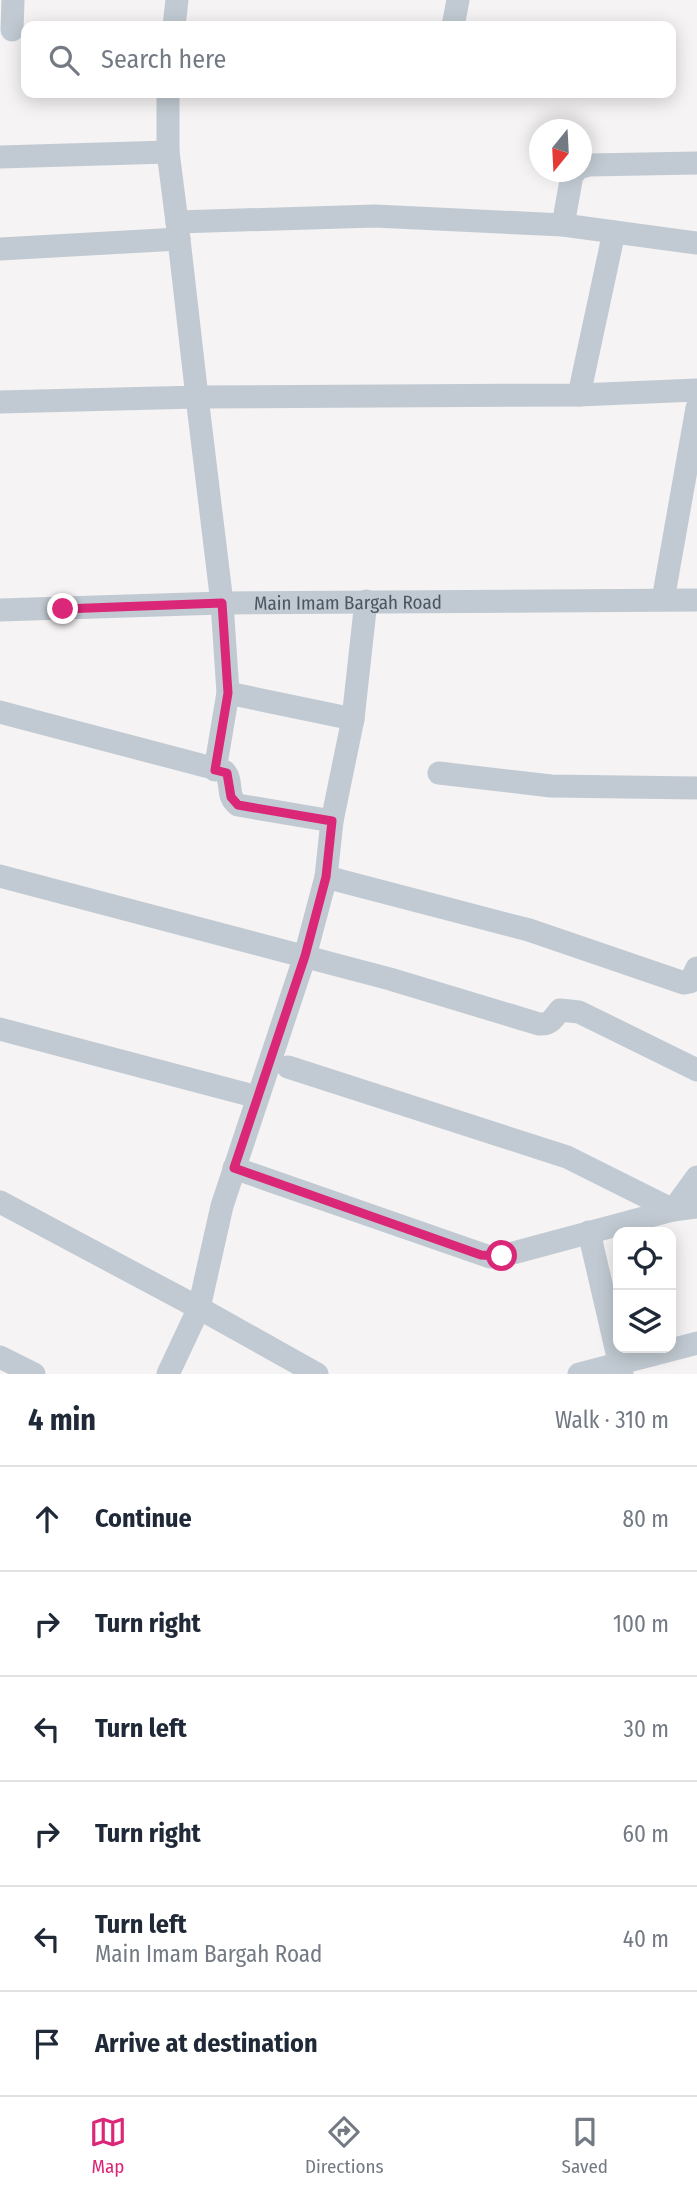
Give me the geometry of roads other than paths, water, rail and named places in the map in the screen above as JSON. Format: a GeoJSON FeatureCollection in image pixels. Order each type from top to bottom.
{"type":"FeatureCollection","features":[{"type":"Feature","properties":{"kind":"street"},"geometry":{"type":"LineString","coordinates":[[13,0],[13,30]]}},
{"type":"Feature","properties":{"kind":"street"},"geometry":{"type":"LineString","coordinates":[[175,21],[177,0]]}},
{"type":"Feature","properties":{"kind":"street"},"geometry":{"type":"LineString","coordinates":[[454,21],[458,0]]}},
{"type":"Feature","properties":{"kind":"street"},"geometry":{"type":"LineString","coordinates":[[168,98],[168,152],[222,603],[228,693],[215,770]]}},
{"type":"Feature","properties":{"kind":"street"},"geometry":{"type":"LineString","coordinates":[[0,157],[168,152]]}},
{"type":"Feature","properties":{"kind":"street"},"geometry":{"type":"LineString","coordinates":[[592,164],[697,163]]}},
{"type":"Feature","properties":{"kind":"street"},"geometry":{"type":"LineString","coordinates":[[563,225],[571,182]]}},
{"type":"Feature","properties":{"kind":"street"},"geometry":{"type":"LineString","coordinates":[[0,249],[178,230],[374,216],[563,225],[697,243]]}},
{"type":"Feature","properties":{"kind":"street"},"geometry":{"type":"LineString","coordinates":[[579,395],[614,232]]}},
{"type":"Feature","properties":{"kind":"street"},"geometry":{"type":"LineString","coordinates":[[0,402],[197,397],[579,395],[697,390]]}},
{"type":"Feature","properties":{"kind":"street"},"geometry":{"type":"LineString","coordinates":[[663,600],[696,415]]}},
{"type":"Feature","properties":{"kind":"street","name":"Main Imam Bargah Road"},"geometry":{"type":"LineString","coordinates":[[0,610],[222,603],[697,600]]}},
{"type":"Feature","properties":{"kind":"street"},"geometry":{"type":"LineString","coordinates":[[168,1374],[199,1308],[222,1206],[305,956],[326,877],[332,821],[353,719],[366,601]]}},
{"type":"Feature","properties":{"kind":"street"},"geometry":{"type":"LineString","coordinates":[[228,693],[353,719]]}},
{"type":"Feature","properties":{"kind":"street"},"geometry":{"type":"LineString","coordinates":[[0,712],[227,773],[231,797],[238,805],[332,821]]}},
{"type":"Feature","properties":{"kind":"street"},"geometry":{"type":"LineString","coordinates":[[439,773],[551,786],[697,788]]}},
{"type":"Feature","properties":{"kind":"street"},"geometry":{"type":"LineString","coordinates":[[0,876],[390,979],[538,1024],[547,1025],[552,1022],[560,1010],[579,1012],[697,1070]]}},
{"type":"Feature","properties":{"kind":"street"},"geometry":{"type":"LineString","coordinates":[[326,877],[529,930],[684,983],[690,982],[697,968]]}},
{"type":"Feature","properties":{"kind":"street"},"geometry":{"type":"LineString","coordinates":[[0,1029],[257,1097]]}},
{"type":"Feature","properties":{"kind":"street"},"geometry":{"type":"LineString","coordinates":[[288,1068],[567,1157],[673,1210]]}},
{"type":"Feature","properties":{"kind":"street"},"geometry":{"type":"LineString","coordinates":[[234,1168],[490,1257],[673,1210],[697,1207]]}},
{"type":"Feature","properties":{"kind":"street"},"geometry":{"type":"LineString","coordinates":[[673,1210],[697,1177]]}},
{"type":"Feature","properties":{"kind":"street"},"geometry":{"type":"LineString","coordinates":[[0,1202],[317,1374]]}},
{"type":"Feature","properties":{"kind":"street"},"geometry":{"type":"LineString","coordinates":[[589,1232],[621,1368]]}},
{"type":"Feature","properties":{"kind":"street"},"geometry":{"type":"LineString","coordinates":[[579,1374],[621,1368],[697,1343]]}},
{"type":"Feature","properties":{"kind":"street"},"geometry":{"type":"LineString","coordinates":[[0,1357],[34,1374]]}}]}
